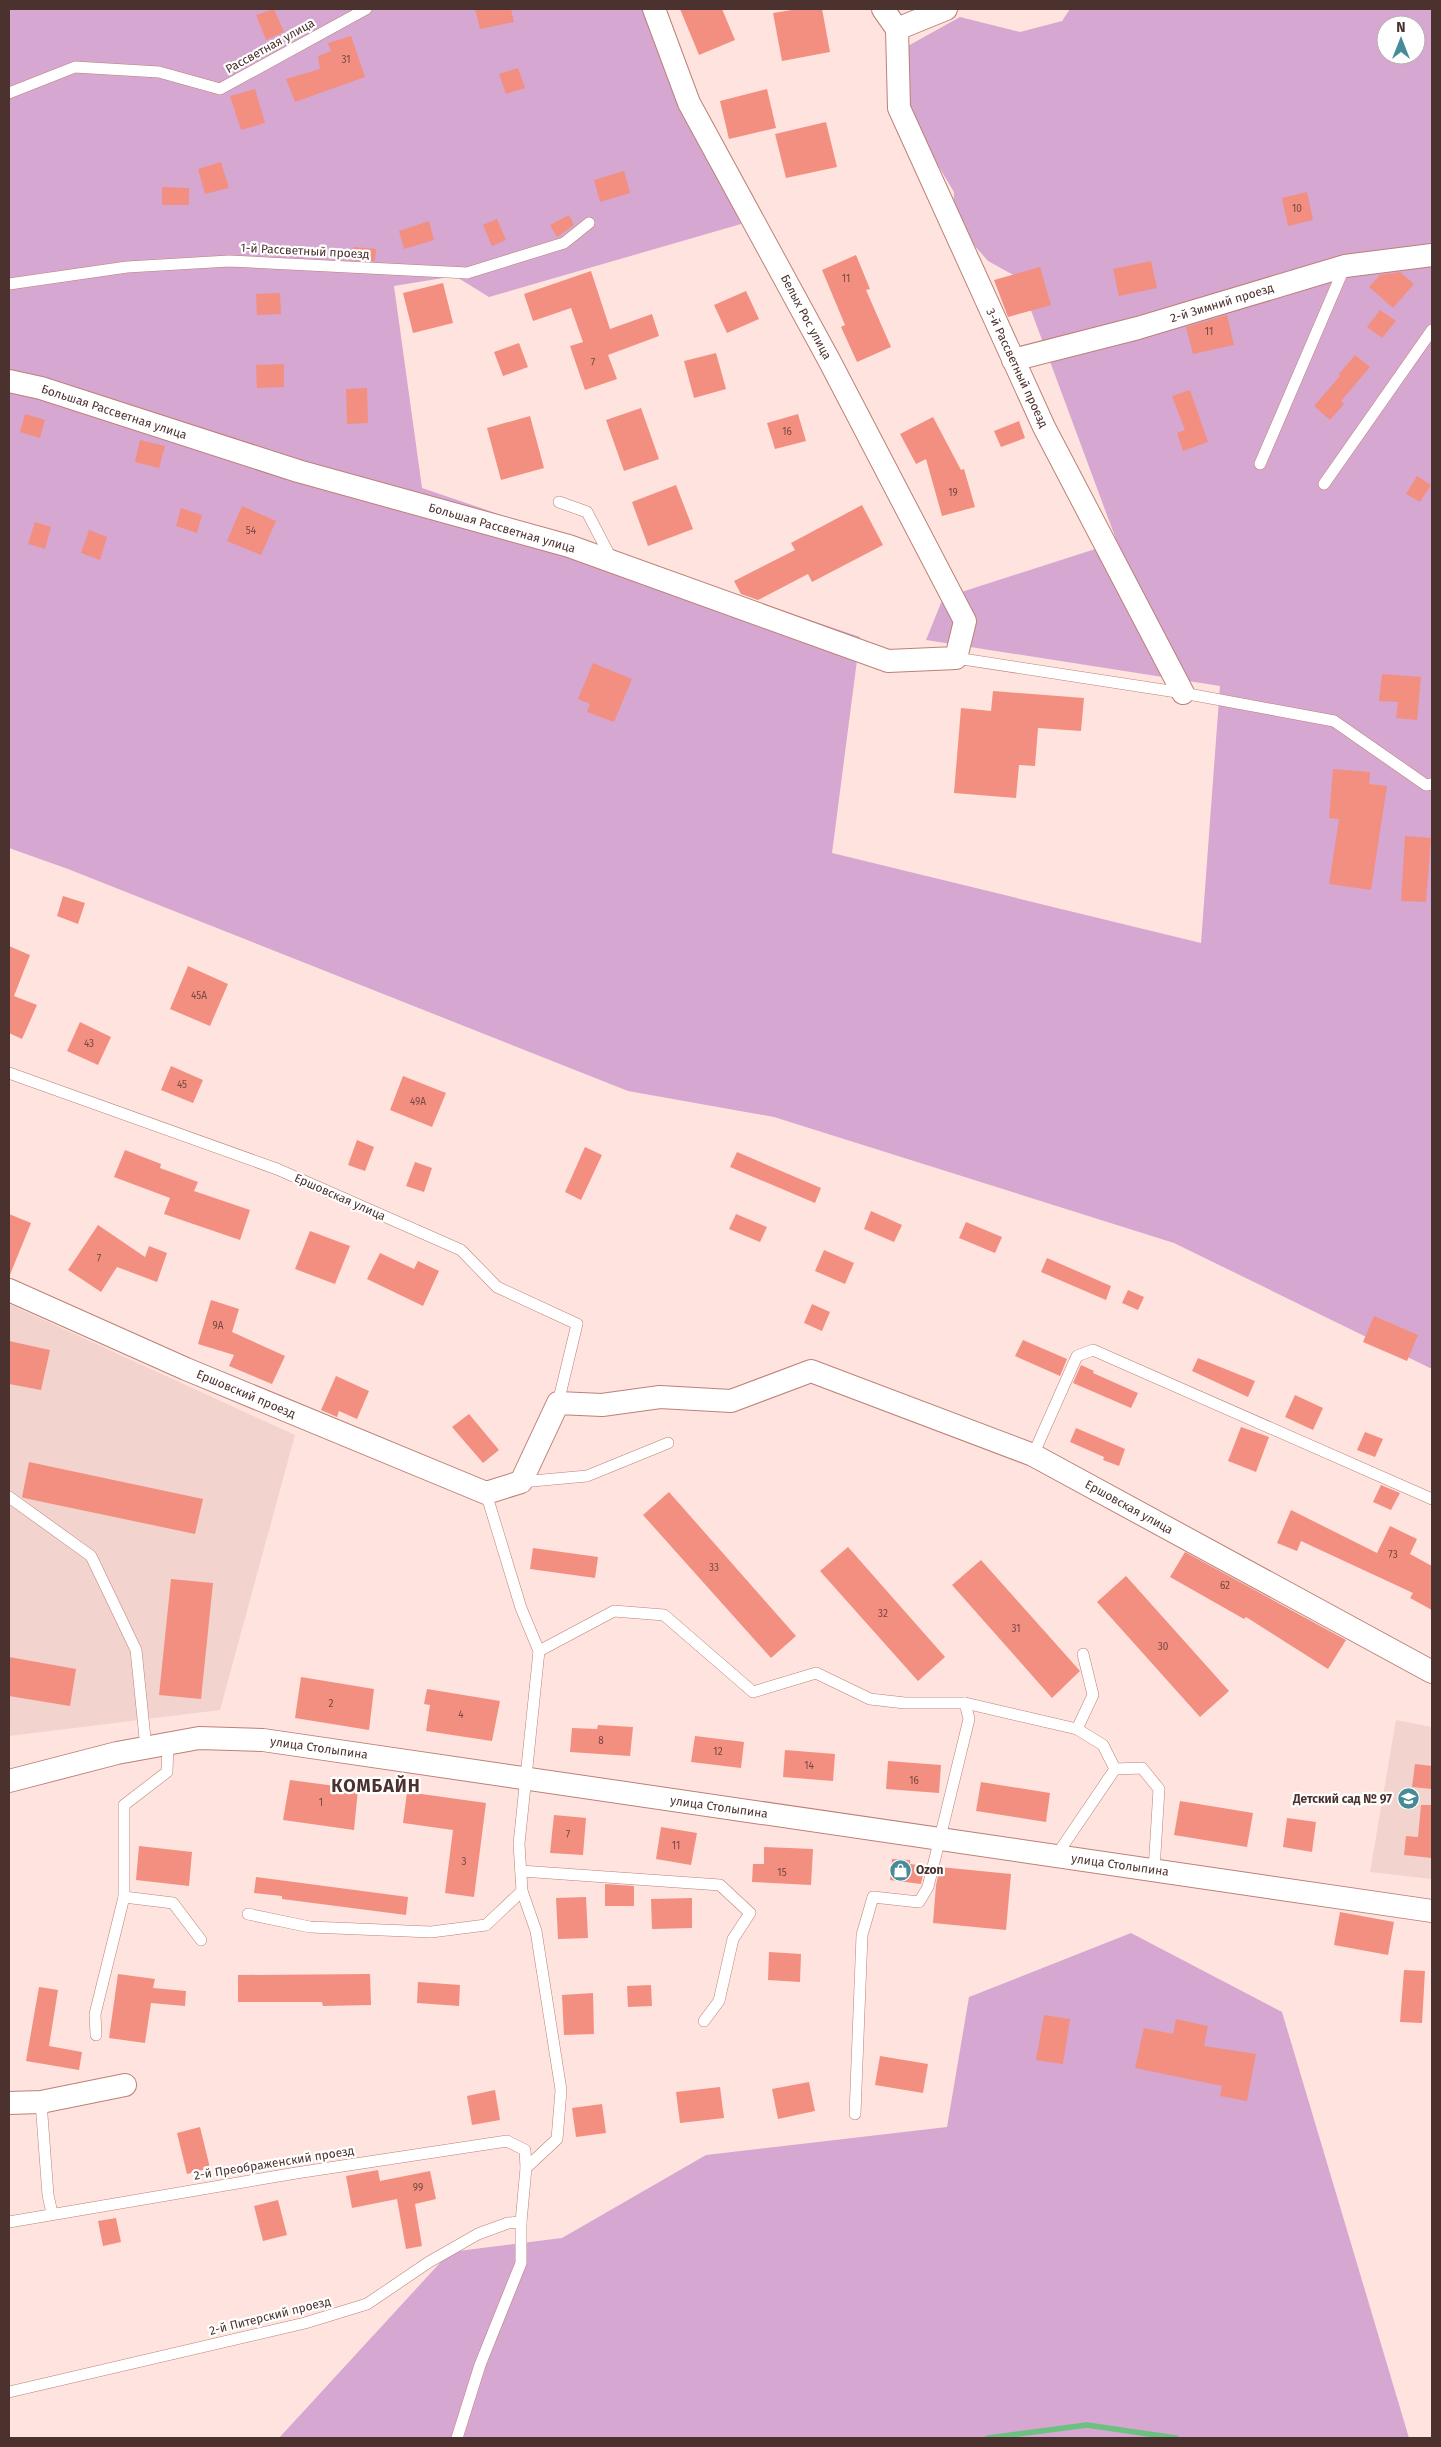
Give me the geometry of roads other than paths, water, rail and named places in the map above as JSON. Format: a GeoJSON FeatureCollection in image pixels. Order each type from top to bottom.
{"type":"FeatureCollection","features":[{"type":"Feature","properties":{"kind":"street","name":"Белых Рос улица"},"geometry":{"type":"LineString","coordinates":[[654,9],[689,103],[829,360],[965,621],[956,658]]}},
{"type":"Feature","properties":{"kind":"street"},"geometry":{"type":"LineString","coordinates":[[883,9],[897,29],[946,9]]}},
{"type":"Feature","properties":{"kind":"street","name":"3-й Рассветный проезд"},"geometry":{"type":"LineString","coordinates":[[897,29],[899,108],[1044,426],[1183,693]]}},
{"type":"Feature","properties":{"kind":"street","name":"2-й Зимний проезд"},"geometry":{"type":"LineString","coordinates":[[1013,360],[1138,328],[1345,266],[1432,255]]}},
{"type":"Feature","properties":{"kind":"street","name":"Большая Рассветная улица"},"geometry":{"type":"LineString","coordinates":[[9,381],[42,388],[298,471],[569,546],[888,660],[956,658]]}},
{"type":"Feature","properties":{"kind":"street","name":"Ершовский проезд"},"geometry":{"type":"LineString","coordinates":[[9,1290],[196,1373],[486,1493]]}},
{"type":"Feature","properties":{"kind":"street","name":"Ершовская улица"},"geometry":{"type":"LineString","coordinates":[[558,1403],[602,1405],[660,1397],[730,1402],[811,1371],[1033,1455],[1432,1672]]}},
{"type":"Feature","properties":{"kind":"street"},"geometry":{"type":"LineString","coordinates":[[486,1493],[520,1482],[558,1403]]}},
{"type":"Feature","properties":{"kind":"street","name":"улица Столыпина"},"geometry":{"type":"LineString","coordinates":[[9,1781],[146,1748],[199,1738],[264,1740],[1432,1911]]}},
{"type":"Feature","properties":{"kind":"street"},"geometry":{"type":"LineString","coordinates":[[9,2103],[42,2102],[125,2085]]}},
{"type":"Feature","properties":{"kind":"lane","name":"Рассветная улица"},"geometry":{"type":"LineString","coordinates":[[9,93],[75,67],[159,72],[220,89],[366,9]]}},
{"type":"Feature","properties":{"kind":"lane","name":"1-й Рассветный проезд"},"geometry":{"type":"LineString","coordinates":[[9,284],[127,267],[230,262],[466,273],[564,243],[589,223]]}},
{"type":"Feature","properties":{"kind":"lane"},"geometry":{"type":"LineString","coordinates":[[1260,464],[1345,266]]}},
{"type":"Feature","properties":{"kind":"lane"},"geometry":{"type":"LineString","coordinates":[[1324,484],[1432,330]]}},
{"type":"Feature","properties":{"kind":"lane"},"geometry":{"type":"LineString","coordinates":[[559,502],[587,512],[612,562]]}},
{"type":"Feature","properties":{"kind":"lane"},"geometry":{"type":"LineString","coordinates":[[956,658],[1183,693],[1334,721],[1426,785],[1432,784]]}},
{"type":"Feature","properties":{"kind":"lane","name":"Ершовская улица"},"geometry":{"type":"LineString","coordinates":[[9,1073],[277,1169],[461,1250],[497,1287],[577,1324],[558,1403]]}},
{"type":"Feature","properties":{"kind":"lane"},"geometry":{"type":"LineString","coordinates":[[1033,1455],[1077,1356],[1093,1350],[1432,1499]]}},
{"type":"Feature","properties":{"kind":"lane"},"geometry":{"type":"LineString","coordinates":[[520,1482],[587,1476],[668,1443]]}},
{"type":"Feature","properties":{"kind":"lane"},"geometry":{"type":"LineString","coordinates":[[456,2438],[480,2365],[520,2263],[520,2222],[526,2168],[557,2139],[561,2090],[536,1931],[522,1891],[519,1844],[539,1651],[521,1608],[486,1493]]}},
{"type":"Feature","properties":{"kind":"lane"},"geometry":{"type":"LineString","coordinates":[[9,1497],[91,1556],[136,1650],[146,1748]]}},
{"type":"Feature","properties":{"kind":"lane"},"geometry":{"type":"LineString","coordinates":[[539,1651],[614,1611],[664,1615],[752,1692],[816,1673],[870,1699],[905,1703],[965,1703],[1077,1729],[1103,1745],[1115,1769]]}},
{"type":"Feature","properties":{"kind":"lane"},"geometry":{"type":"LineString","coordinates":[[1077,1729],[1093,1695],[1083,1654]]}},
{"type":"Feature","properties":{"kind":"lane"},"geometry":{"type":"LineString","coordinates":[[855,2114],[862,1935],[873,1897],[918,1902],[928,1887],[938,1839],[951,1798],[969,1719],[965,1703]]}},
{"type":"Feature","properties":{"kind":"lane"},"geometry":{"type":"LineString","coordinates":[[96,2035],[95,2014],[124,1897],[124,1805],[166,1772],[168,1744]]}},
{"type":"Feature","properties":{"kind":"lane"},"geometry":{"type":"LineString","coordinates":[[1115,1769],[1142,1768],[1160,1789],[1154,1870]]}},
{"type":"Feature","properties":{"kind":"lane"},"geometry":{"type":"LineString","coordinates":[[1056,1856],[1115,1769]]}},
{"type":"Feature","properties":{"kind":"lane"},"geometry":{"type":"LineString","coordinates":[[521,1871],[720,1885],[750,1913],[733,1939],[719,2001],[704,2020]]}},
{"type":"Feature","properties":{"kind":"lane"},"geometry":{"type":"LineString","coordinates":[[248,1914],[310,1927],[431,1932],[486,1925],[522,1891]]}},
{"type":"Feature","properties":{"kind":"lane"},"geometry":{"type":"LineString","coordinates":[[124,1897],[173,1904],[201,1940]]}},
{"type":"Feature","properties":{"kind":"lane"},"geometry":{"type":"LineString","coordinates":[[42,2102],[48,2195],[52,2213]]}},
{"type":"Feature","properties":{"kind":"lane","name":"2-й Преображенский проезд"},"geometry":{"type":"LineString","coordinates":[[9,2222],[52,2213],[507,2141],[525,2150],[526,2168]]}},
{"type":"Feature","properties":{"kind":"lane","name":"2-й Питерский проезд"},"geometry":{"type":"LineString","coordinates":[[9,2392],[305,2323],[366,2304],[429,2262],[478,2234],[508,2223],[520,2222]]}},
{"type":"Feature","properties":{"kind":"waterway"},"geometry":{"type":"LineString","coordinates":[[988,2438],[1087,2425],[1176,2438]]}},
{"type":"Feature","properties":{"kind":"place","name":"Детский сад № 97"},"geometry":{"type":"Point","coordinates":[1408,1799]}},
{"type":"Feature","properties":{"kind":"place","name":"Ozon"},"geometry":{"type":"Point","coordinates":[900,1870]}},
{"type":"Feature","properties":{"kind":"district","name":"КОМБАЙН"},"geometry":{"type":"Point","coordinates":[376,1786]}}]}
